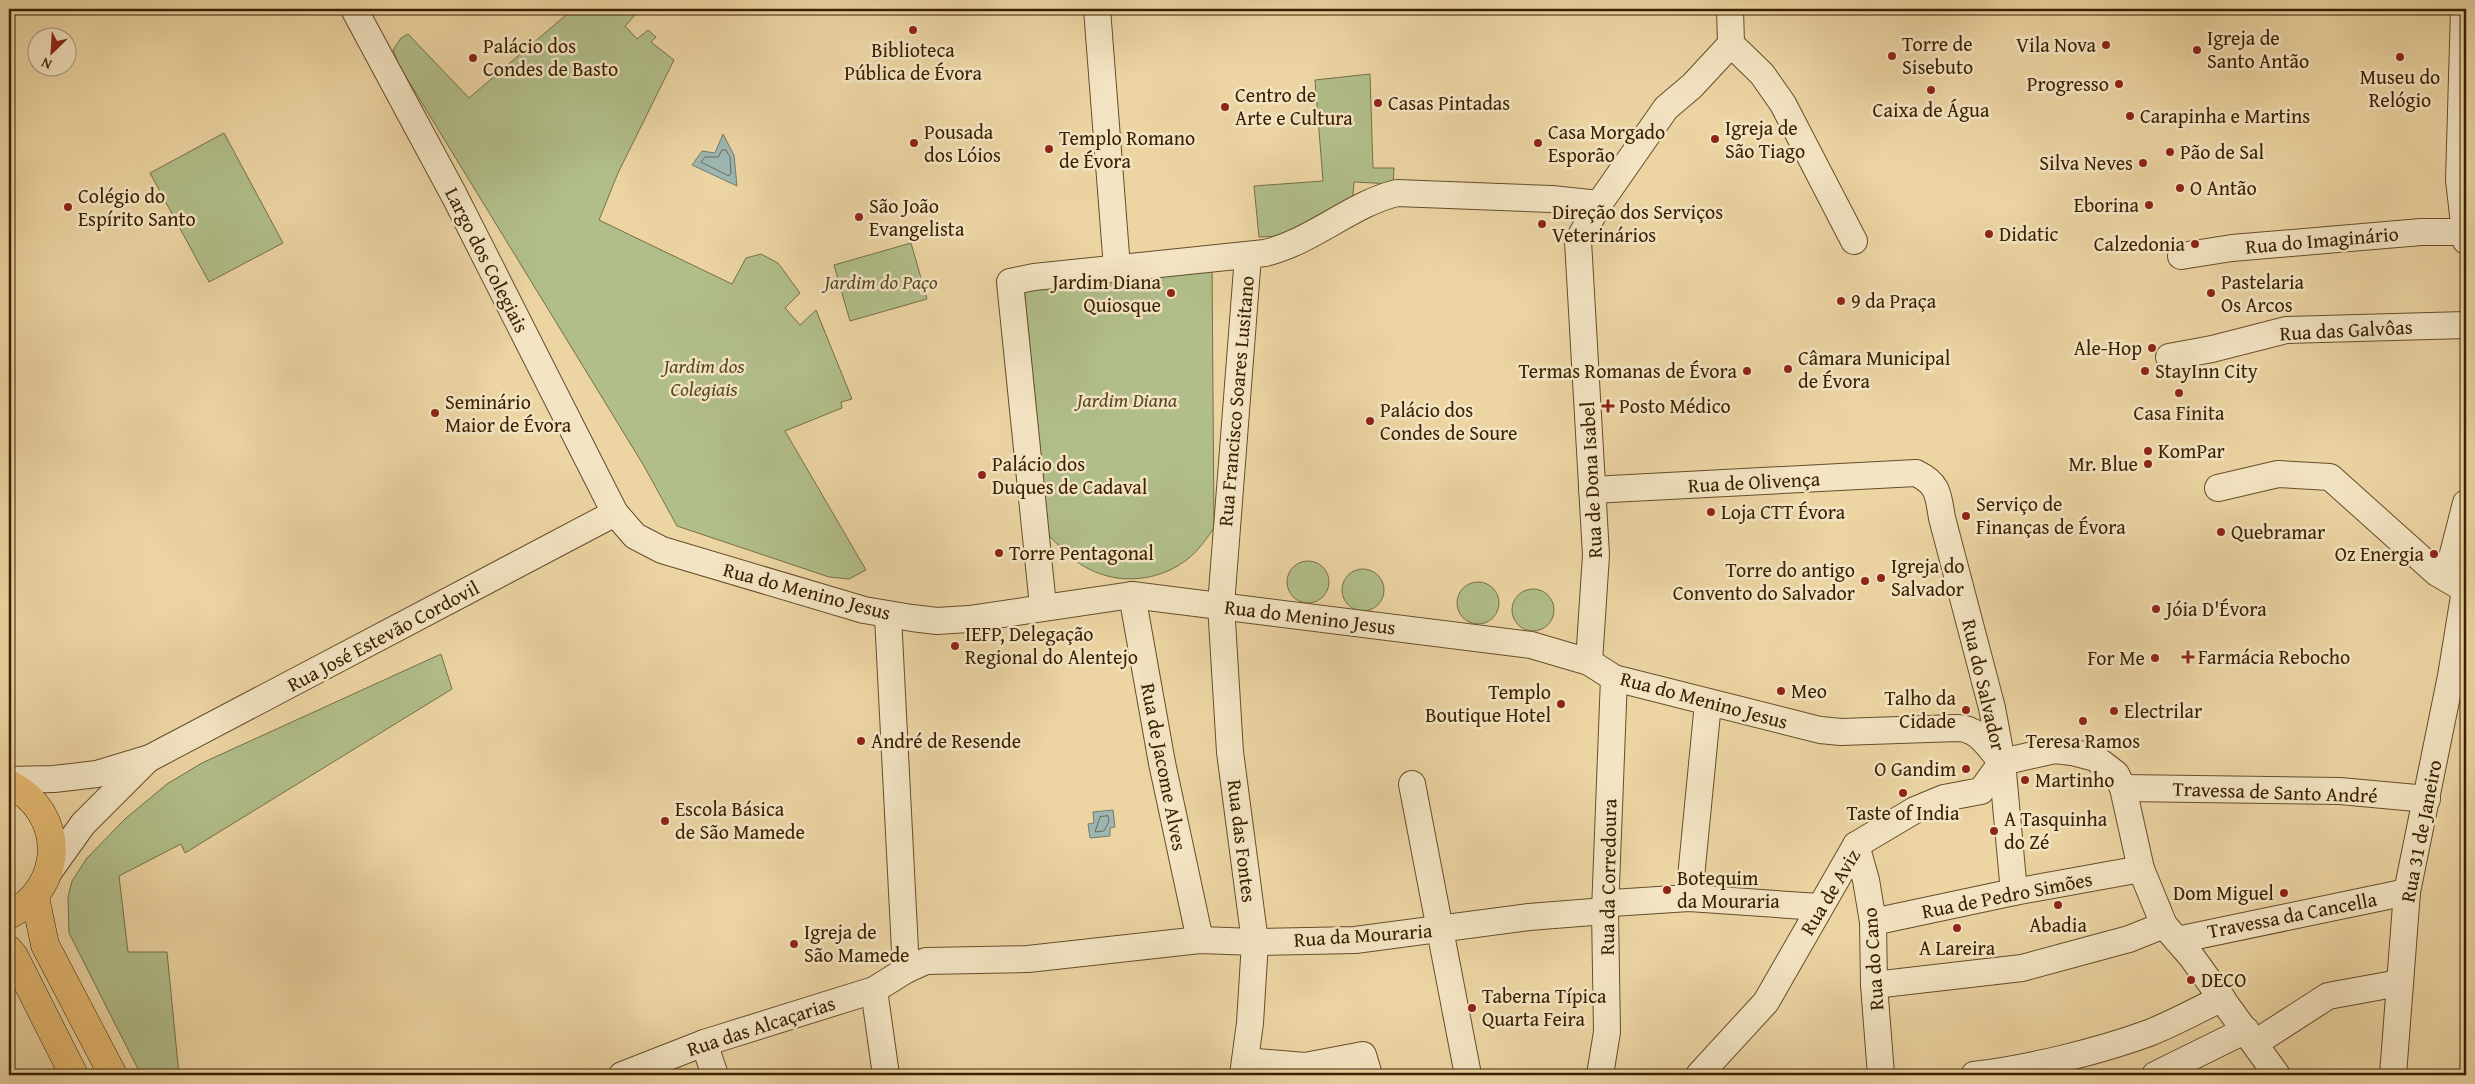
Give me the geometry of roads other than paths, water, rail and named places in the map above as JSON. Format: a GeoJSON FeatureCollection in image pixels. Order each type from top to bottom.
{"type":"FeatureCollection","features":[{"type":"Feature","properties":{"kind":"main road"},"geometry":{"type":"LineString","coordinates":[[9,782],[22,790],[39,807],[49,828],[52,851],[48,873],[35,897],[9,915]]}},
{"type":"Feature","properties":{"kind":"main road"},"geometry":{"type":"LineString","coordinates":[[35,897],[45,945],[113,1075]]}},
{"type":"Feature","properties":{"kind":"main road"},"geometry":{"type":"LineString","coordinates":[[9,950],[14,956],[74,1075]]}},
{"type":"Feature","properties":{"kind":"street","name":"Largo dos Colegiais"},"geometry":{"type":"LineString","coordinates":[[354,9],[454,195],[616,513]]}},
{"type":"Feature","properties":{"kind":"street"},"geometry":{"type":"LineString","coordinates":[[1097,9],[1117,268]]}},
{"type":"Feature","properties":{"kind":"street"},"geometry":{"type":"LineString","coordinates":[[1730,9],[1731,44],[1762,74],[1783,104],[1854,241]]}},
{"type":"Feature","properties":{"kind":"street"},"geometry":{"type":"LineString","coordinates":[[2464,9],[2463,180],[2465,236]]}},
{"type":"Feature","properties":{"kind":"street","name":"Rua de Dona Isabel"},"geometry":{"type":"LineString","coordinates":[[1589,662],[1596,555],[1578,241],[1599,204],[1666,108],[1684,94],[1713,66],[1731,44]]}},
{"type":"Feature","properties":{"kind":"street"},"geometry":{"type":"LineString","coordinates":[[1248,256],[1295,244],[1378,197],[1397,193],[1552,199],[1599,204]]}},
{"type":"Feature","properties":{"kind":"street","name":"Rua do Imaginário"},"geometry":{"type":"LineString","coordinates":[[2181,256],[2242,247],[2420,232],[2465,236]]}},
{"type":"Feature","properties":{"kind":"street","name":"Rua Francisco Soares Lusitano"},"geometry":{"type":"LineString","coordinates":[[1043,606],[1010,282],[1034,277],[1200,258],[1248,256],[1221,605]]}},
{"type":"Feature","properties":{"kind":"street","name":"Rua das Galvôas"},"geometry":{"type":"LineString","coordinates":[[2169,357],[2212,349],[2286,330],[2466,325]]}},
{"type":"Feature","properties":{"kind":"street","name":"Rua de Olivença"},"geometry":{"type":"LineString","coordinates":[[1592,490],[1916,473]]}},
{"type":"Feature","properties":{"kind":"street","name":"Rua do Salvador"},"geometry":{"type":"LineString","coordinates":[[1916,473],[1929,479],[1938,490],[1942,518],[1992,708],[2002,762],[2014,892]]}},
{"type":"Feature","properties":{"kind":"street"},"geometry":{"type":"LineString","coordinates":[[2218,488],[2278,474],[2330,477],[2437,573],[2460,586]]}},
{"type":"Feature","properties":{"kind":"street","name":"Rua 31 de Janeiro"},"geometry":{"type":"LineString","coordinates":[[2393,1075],[2407,892],[2427,799],[2460,586],[2466,503]]}},
{"type":"Feature","properties":{"kind":"street","name":"Rua do Menino Jesus"},"geometry":{"type":"LineString","coordinates":[[616,513],[636,536],[662,550],[888,616],[937,621],[953,620],[1132,594],[1532,645],[1589,662],[1614,678],[1820,730],[1841,732],[1963,728],[1979,734],[2002,762]]}},
{"type":"Feature","properties":{"kind":"street","name":"Rua José Estevão Cordovil"},"geometry":{"type":"LineString","coordinates":[[9,782],[97,774],[150,758],[616,513]]}},
{"type":"Feature","properties":{"kind":"street","name":"Rua de Jacome Alves"},"geometry":{"type":"LineString","coordinates":[[1132,594],[1162,763],[1200,940]]}},
{"type":"Feature","properties":{"kind":"street","name":"Rua das Fontes"},"geometry":{"type":"LineString","coordinates":[[1221,605],[1230,752],[1255,942],[1250,1023],[1244,1068]]}},
{"type":"Feature","properties":{"kind":"street"},"geometry":{"type":"LineString","coordinates":[[888,616],[906,970]]}},
{"type":"Feature","properties":{"kind":"street","name":"Rua da Corredoura"},"geometry":{"type":"LineString","coordinates":[[1600,1075],[1608,1032],[1605,911],[1614,678]]}},
{"type":"Feature","properties":{"kind":"street"},"geometry":{"type":"LineString","coordinates":[[1689,898],[1708,703]]}},
{"type":"Feature","properties":{"kind":"street"},"geometry":{"type":"LineString","coordinates":[[2002,762],[2055,750],[2084,754],[2111,769],[2123,788],[2141,869],[2170,932],[2251,1036],[2277,1075]]}},
{"type":"Feature","properties":{"kind":"street","name":"Rua José Estevão Cordovil"},"geometry":{"type":"LineString","coordinates":[[48,873],[83,824],[150,758]]}},
{"type":"Feature","properties":{"kind":"street","name":"Rua de Aviz"},"geometry":{"type":"LineString","coordinates":[[1699,1075],[1766,1002],[1856,845],[1915,810],[1944,798],[1981,791],[2002,762]]}},
{"type":"Feature","properties":{"kind":"street"},"geometry":{"type":"LineString","coordinates":[[1412,784],[1438,930],[1468,1075]]}},
{"type":"Feature","properties":{"kind":"street","name":"Travessa de Santo André"},"geometry":{"type":"LineString","coordinates":[[2123,788],[2340,791],[2427,799]]}},
{"type":"Feature","properties":{"kind":"street","name":"Rua do Cano"},"geometry":{"type":"LineString","coordinates":[[1856,845],[1866,880],[1874,922],[1874,985],[1881,1075]]}},
{"type":"Feature","properties":{"kind":"street","name":"Rua de Pedro Simões"},"geometry":{"type":"LineString","coordinates":[[1874,922],[2014,892],[2141,869]]}},
{"type":"Feature","properties":{"kind":"street","name":"Travessa da Cancella"},"geometry":{"type":"LineString","coordinates":[[1874,985],[2022,968],[2129,939],[2407,892]]}},
{"type":"Feature","properties":{"kind":"street","name":"Rua da Mouraria"},"geometry":{"type":"LineString","coordinates":[[906,970],[926,961],[1028,960],[1200,940],[1255,942],[1355,940],[1529,917],[1605,911],[1612,903],[1689,898],[1819,907]]}},
{"type":"Feature","properties":{"kind":"street","name":"Rua das Alcaçarias"},"geometry":{"type":"LineString","coordinates":[[622,1075],[704,1043],[874,990],[906,970]]}},
{"type":"Feature","properties":{"kind":"street"},"geometry":{"type":"LineString","coordinates":[[2155,1075],[2251,1036],[2328,996],[2400,983]]}},
{"type":"Feature","properties":{"kind":"street"},"geometry":{"type":"LineString","coordinates":[[874,990],[886,1075]]}},
{"type":"Feature","properties":{"kind":"street"},"geometry":{"type":"LineString","coordinates":[[1974,1075],[1998,1072],[2115,1045],[2152,1032],[2222,998]]}},
{"type":"Feature","properties":{"kind":"street"},"geometry":{"type":"LineString","coordinates":[[704,1043],[715,1075]]}},
{"type":"Feature","properties":{"kind":"street"},"geometry":{"type":"LineString","coordinates":[[1244,1068],[1305,1070],[1363,1055],[1369,1075]]}},
{"type":"Feature","properties":{"kind":"water"},"geometry":{"type":"Polygon","coordinates":[[[723,134],[734,155],[737,186],[692,165],[702,151],[715,153],[723,134]]]}},
{"type":"Feature","properties":{"kind":"water"},"geometry":{"type":"Polygon","coordinates":[[[1113,810],[1115,827],[1110,828],[1110,836],[1090,838],[1088,824],[1094,823],[1093,812],[1113,810]]]}},
{"type":"Feature","properties":{"kind":"place","name":"Biblioteca Pública de Évora"},"geometry":{"type":"Point","coordinates":[913,30]}},
{"type":"Feature","properties":{"kind":"place","name":"Vila Nova"},"geometry":{"type":"Point","coordinates":[2106,45]}},
{"type":"Feature","properties":{"kind":"place","name":"Igreja de Santo Antão"},"geometry":{"type":"Point","coordinates":[2197,50]}},
{"type":"Feature","properties":{"kind":"place","name":"Torre de Sisebuto"},"geometry":{"type":"Point","coordinates":[1892,56]}},
{"type":"Feature","properties":{"kind":"place","name":"Museu do Relógio"},"geometry":{"type":"Point","coordinates":[2400,57]}},
{"type":"Feature","properties":{"kind":"place","name":"Palácio dos Condes de Basto"},"geometry":{"type":"Point","coordinates":[473,58]}},
{"type":"Feature","properties":{"kind":"place","name":"Progresso"},"geometry":{"type":"Point","coordinates":[2119,84]}},
{"type":"Feature","properties":{"kind":"place","name":"Caixa de Água"},"geometry":{"type":"Point","coordinates":[1931,90]}},
{"type":"Feature","properties":{"kind":"place","name":"Casas Pintadas"},"geometry":{"type":"Point","coordinates":[1378,103]}},
{"type":"Feature","properties":{"kind":"place","name":"Centro de Arte e Cultura"},"geometry":{"type":"Point","coordinates":[1225,107]}},
{"type":"Feature","properties":{"kind":"place","name":"Carapinha e Martins"},"geometry":{"type":"Point","coordinates":[2130,116]}},
{"type":"Feature","properties":{"kind":"place","name":"Igreja de São Tiago"},"geometry":{"type":"Point","coordinates":[1715,139]}},
{"type":"Feature","properties":{"kind":"place","name":"Pousada dos Lóios"},"geometry":{"type":"Point","coordinates":[914,143]}},
{"type":"Feature","properties":{"kind":"place","name":"Casa Morgado Esporão"},"geometry":{"type":"Point","coordinates":[1538,143]}},
{"type":"Feature","properties":{"kind":"place","name":"Templo Romano de Évora"},"geometry":{"type":"Point","coordinates":[1049,149]}},
{"type":"Feature","properties":{"kind":"place","name":"Pão de Sal"},"geometry":{"type":"Point","coordinates":[2170,152]}},
{"type":"Feature","properties":{"kind":"place","name":"Silva Neves"},"geometry":{"type":"Point","coordinates":[2143,163]}},
{"type":"Feature","properties":{"kind":"place","name":"O Antão"},"geometry":{"type":"Point","coordinates":[2180,188]}},
{"type":"Feature","properties":{"kind":"place","name":"Eborina"},"geometry":{"type":"Point","coordinates":[2149,205]}},
{"type":"Feature","properties":{"kind":"place","name":"Colégio do Espírito Santo"},"geometry":{"type":"Point","coordinates":[68,207]}},
{"type":"Feature","properties":{"kind":"place","name":"São João Evangelista"},"geometry":{"type":"Point","coordinates":[859,217]}},
{"type":"Feature","properties":{"kind":"place","name":"Direção dos Serviços Veterinários"},"geometry":{"type":"Point","coordinates":[1542,224]}},
{"type":"Feature","properties":{"kind":"place","name":"Didatic"},"geometry":{"type":"Point","coordinates":[1989,234]}},
{"type":"Feature","properties":{"kind":"place","name":"Calzedonia"},"geometry":{"type":"Point","coordinates":[2195,244]}},
{"type":"Feature","properties":{"kind":"place","name":"Jardim Diana Quiosque"},"geometry":{"type":"Point","coordinates":[1171,293]}},
{"type":"Feature","properties":{"kind":"place","name":"Pastelaria Os Arcos"},"geometry":{"type":"Point","coordinates":[2211,293]}},
{"type":"Feature","properties":{"kind":"place","name":"9 da Praça"},"geometry":{"type":"Point","coordinates":[1841,301]}},
{"type":"Feature","properties":{"kind":"place","name":"Ale-Hop"},"geometry":{"type":"Point","coordinates":[2152,348]}},
{"type":"Feature","properties":{"kind":"place","name":"Câmara Municipal de Évora"},"geometry":{"type":"Point","coordinates":[1788,369]}},
{"type":"Feature","properties":{"kind":"place","name":"Termas Romanas de Évora"},"geometry":{"type":"Point","coordinates":[1747,371]}},
{"type":"Feature","properties":{"kind":"place","name":"StayInn City"},"geometry":{"type":"Point","coordinates":[2145,371]}},
{"type":"Feature","properties":{"kind":"place","name":"Casa Finita"},"geometry":{"type":"Point","coordinates":[2179,393]}},
{"type":"Feature","properties":{"kind":"place","name":"Posto Médico"},"geometry":{"type":"Point","coordinates":[1608,406]}},
{"type":"Feature","properties":{"kind":"place","name":"Seminário Maior de Évora"},"geometry":{"type":"Point","coordinates":[435,413]}},
{"type":"Feature","properties":{"kind":"place","name":"Palácio dos Condes de Soure"},"geometry":{"type":"Point","coordinates":[1370,421]}},
{"type":"Feature","properties":{"kind":"place","name":"KomPar"},"geometry":{"type":"Point","coordinates":[2148,451]}},
{"type":"Feature","properties":{"kind":"place","name":"Mr. Blue"},"geometry":{"type":"Point","coordinates":[2148,464]}},
{"type":"Feature","properties":{"kind":"place","name":"Palácio dos Duques de Cadaval"},"geometry":{"type":"Point","coordinates":[982,475]}},
{"type":"Feature","properties":{"kind":"place","name":"Loja CTT Évora"},"geometry":{"type":"Point","coordinates":[1711,512]}},
{"type":"Feature","properties":{"kind":"place","name":"Serviço de Finanças de Évora"},"geometry":{"type":"Point","coordinates":[1966,516]}},
{"type":"Feature","properties":{"kind":"place","name":"Quebramar"},"geometry":{"type":"Point","coordinates":[2221,532]}},
{"type":"Feature","properties":{"kind":"place","name":"Torre Pentagonal"},"geometry":{"type":"Point","coordinates":[999,553]}},
{"type":"Feature","properties":{"kind":"place","name":"Oz Energia"},"geometry":{"type":"Point","coordinates":[2434,554]}},
{"type":"Feature","properties":{"kind":"place","name":"Igreja do Salvador"},"geometry":{"type":"Point","coordinates":[1881,578]}},
{"type":"Feature","properties":{"kind":"place","name":"Torre do antigo Convento do Salvador"},"geometry":{"type":"Point","coordinates":[1865,581]}},
{"type":"Feature","properties":{"kind":"place","name":"Jóia D'Évora"},"geometry":{"type":"Point","coordinates":[2156,609]}},
{"type":"Feature","properties":{"kind":"place","name":"IEFP, Delegação Regional do Alentejo"},"geometry":{"type":"Point","coordinates":[955,646]}},
{"type":"Feature","properties":{"kind":"place","name":"Farmácia Rebocho"},"geometry":{"type":"Point","coordinates":[2188,657]}},
{"type":"Feature","properties":{"kind":"place","name":"For Me"},"geometry":{"type":"Point","coordinates":[2155,658]}},
{"type":"Feature","properties":{"kind":"place","name":"Meo"},"geometry":{"type":"Point","coordinates":[1781,691]}},
{"type":"Feature","properties":{"kind":"place","name":"Templo Boutique Hotel"},"geometry":{"type":"Point","coordinates":[1561,704]}},
{"type":"Feature","properties":{"kind":"place","name":"Talho da Cidade"},"geometry":{"type":"Point","coordinates":[1966,710]}},
{"type":"Feature","properties":{"kind":"place","name":"Electrilar"},"geometry":{"type":"Point","coordinates":[2114,711]}},
{"type":"Feature","properties":{"kind":"place","name":"Teresa Ramos"},"geometry":{"type":"Point","coordinates":[2083,721]}},
{"type":"Feature","properties":{"kind":"place","name":"André de Resende"},"geometry":{"type":"Point","coordinates":[861,741]}},
{"type":"Feature","properties":{"kind":"place","name":"O Gandim"},"geometry":{"type":"Point","coordinates":[1966,769]}},
{"type":"Feature","properties":{"kind":"place","name":"Martinho"},"geometry":{"type":"Point","coordinates":[2025,780]}},
{"type":"Feature","properties":{"kind":"place","name":"Taste of India"},"geometry":{"type":"Point","coordinates":[1903,793]}},
{"type":"Feature","properties":{"kind":"place","name":"Escola Básica de São Mamede"},"geometry":{"type":"Point","coordinates":[665,821]}},
{"type":"Feature","properties":{"kind":"place","name":"A Tasquinha do Zé"},"geometry":{"type":"Point","coordinates":[1994,831]}},
{"type":"Feature","properties":{"kind":"place","name":"Botequim da Mouraria"},"geometry":{"type":"Point","coordinates":[1667,890]}},
{"type":"Feature","properties":{"kind":"place","name":"Dom Miguel"},"geometry":{"type":"Point","coordinates":[2284,893]}},
{"type":"Feature","properties":{"kind":"place","name":"Abadia"},"geometry":{"type":"Point","coordinates":[2058,905]}},
{"type":"Feature","properties":{"kind":"place","name":"A Lareira"},"geometry":{"type":"Point","coordinates":[1957,928]}},
{"type":"Feature","properties":{"kind":"place","name":"Igreja de São Mamede"},"geometry":{"type":"Point","coordinates":[794,944]}},
{"type":"Feature","properties":{"kind":"place","name":"DECO"},"geometry":{"type":"Point","coordinates":[2191,980]}},
{"type":"Feature","properties":{"kind":"place","name":"Taberna Típica Quarta Feira"},"geometry":{"type":"Point","coordinates":[1472,1008]}},
{"type":"Feature","properties":{"kind":"park label","name":"Jardim do Paço"},"geometry":{"type":"Point","coordinates":[881,282]}},
{"type":"Feature","properties":{"kind":"park label","name":"Jardim dos Colegiais"},"geometry":{"type":"Point","coordinates":[704,378]}},
{"type":"Feature","properties":{"kind":"park label","name":"Jardim Diana"},"geometry":{"type":"Point","coordinates":[1127,400]}}]}
